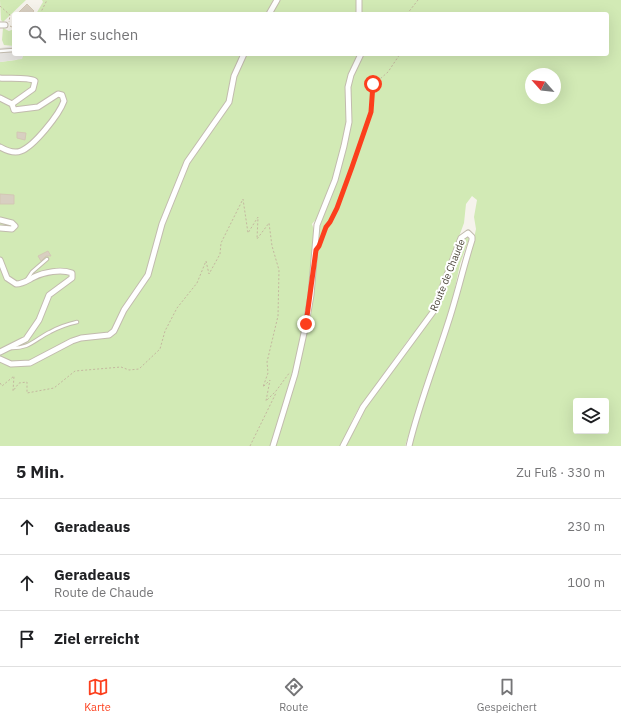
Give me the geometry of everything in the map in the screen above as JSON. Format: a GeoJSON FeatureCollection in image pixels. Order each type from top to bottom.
{"type":"FeatureCollection","features":[{"type":"Feature","properties":{"kind":"street"},"geometry":{"type":"LineString","coordinates":[[271,12],[277,0]]}},
{"type":"Feature","properties":{"kind":"street"},"geometry":{"type":"LineString","coordinates":[[359,0],[359,12]]}},
{"type":"Feature","properties":{"kind":"street"},"geometry":{"type":"LineString","coordinates":[[0,359],[11,364],[30,363],[72,341],[81,338],[109,334],[114,331],[124,310],[148,275],[162,224],[184,169],[195,149],[229,102],[234,76],[243,56]]}},
{"type":"Feature","properties":{"kind":"street"},"geometry":{"type":"LineString","coordinates":[[272,446],[295,374],[310,305],[317,225],[336,180],[349,122],[348,86],[351,75],[360,56]]}},
{"type":"Feature","properties":{"kind":"street"},"geometry":{"type":"LineString","coordinates":[[0,78],[18,80],[29,78],[34,81],[33,89],[12,104]]}},
{"type":"Feature","properties":{"kind":"street"},"geometry":{"type":"LineString","coordinates":[[0,98],[12,104],[13,109],[18,111],[40,106],[58,94],[61,94],[64,99],[61,107],[46,128],[28,147],[20,152],[14,152],[0,147]]}},
{"type":"Feature","properties":{"kind":"street"},"geometry":{"type":"LineString","coordinates":[[0,220],[12,223],[15,226],[12,229],[0,228]]}},
{"type":"Feature","properties":{"kind":"street","name":"Route de Chaude"},"geometry":{"type":"LineString","coordinates":[[343,446],[363,407],[433,312],[461,238],[468,233],[472,237],[472,240],[461,271],[448,324],[432,368],[409,446]]}},
{"type":"Feature","properties":{"kind":"street"},"geometry":{"type":"LineString","coordinates":[[0,260],[7,278],[12,282],[24,282],[41,274],[66,271],[72,274],[72,278],[68,283],[56,289],[49,295],[36,324],[21,342],[0,352]]}},
{"type":"Feature","properties":{"kind":"lane"},"geometry":{"type":"LineString","coordinates":[[0,51],[12,50]]}},
{"type":"Feature","properties":{"kind":"lane"},"geometry":{"type":"LineString","coordinates":[[24,282],[32,272],[47,259]]}},
{"type":"Feature","properties":{"kind":"lane"},"geometry":{"type":"LineString","coordinates":[[0,268],[5,273]]}},
{"type":"Feature","properties":{"kind":"lane"},"geometry":{"type":"LineString","coordinates":[[8,348],[26,347],[48,332],[77,322]]}},
{"type":"Feature","properties":{"kind":"path"},"geometry":{"type":"LineString","coordinates":[[41,12],[47,0]]}},
{"type":"Feature","properties":{"kind":"path"},"geometry":{"type":"LineString","coordinates":[[409,12],[418,0]]}},
{"type":"Feature","properties":{"kind":"path"},"geometry":{"type":"LineString","coordinates":[[0,6],[10,17],[10,22],[2,25]]}},
{"type":"Feature","properties":{"kind":"path"},"geometry":{"type":"LineString","coordinates":[[321,240],[326,227],[337,208],[371,112],[373,84],[388,72],[399,56]]}},
{"type":"Feature","properties":{"kind":"path"},"geometry":{"type":"LineString","coordinates":[[0,383],[2,386],[14,376],[13,391],[19,383],[27,382],[27,392],[54,388],[75,370],[121,367],[129,370],[139,370],[160,349],[165,331],[177,308],[197,283],[206,261],[209,274],[220,254],[221,243],[242,199],[248,233],[258,217],[257,239],[269,223],[272,246],[279,270],[278,316],[267,362],[268,373],[263,387],[270,380],[266,401],[276,391],[290,372],[295,374]]}},
{"type":"Feature","properties":{"kind":"path"},"geometry":{"type":"LineString","coordinates":[[250,446],[276,391]]}},
{"type":"Feature","properties":{"kind":"green space"},"geometry":{"type":"Polygon","coordinates":[[[0,0],[26,0],[3,22],[1,20],[0,0]]]}},
{"type":"Feature","properties":{"kind":"green space"},"geometry":{"type":"Polygon","coordinates":[[[42,0],[356,0],[357,12],[37,12],[43,2],[42,0]]]}},
{"type":"Feature","properties":{"kind":"green space"},"geometry":{"type":"Polygon","coordinates":[[[362,0],[621,0],[621,446],[412,446],[420,413],[473,243],[476,229],[474,217],[477,200],[472,196],[466,204],[464,223],[434,305],[425,321],[408,340],[358,409],[341,446],[274,446],[296,374],[319,229],[337,177],[348,136],[349,94],[353,73],[364,56],[609,56],[609,12],[361,12],[362,0]]]}},
{"type":"Feature","properties":{"kind":"green space"},"geometry":{"type":"Polygon","coordinates":[[[3,28],[9,31],[12,30],[12,46],[4,45],[2,40],[3,28]]]}},
{"type":"Feature","properties":{"kind":"green space"},"geometry":{"type":"Polygon","coordinates":[[[23,56],[357,56],[347,81],[346,123],[335,174],[318,217],[312,224],[314,230],[306,314],[292,376],[270,446],[0,446],[0,62],[16,60],[23,56]]]}},
{"type":"Feature","properties":{"kind":"green space"},"geometry":{"type":"Polygon","coordinates":[[[464,236],[468,236],[469,239],[460,264],[451,307],[405,446],[345,446],[366,407],[429,322],[439,304],[464,236]]]}},
{"type":"Feature","properties":{"kind":"shaded area"},"geometry":{"type":"Polygon","coordinates":[[[12,46],[12,56],[23,56],[22,59],[0,62],[0,48],[12,46]]]}},
{"type":"Feature","properties":{"kind":"building"},"geometry":{"type":"Polygon","coordinates":[[[27,4],[34,11],[33,12],[19,12],[27,4]]]}},
{"type":"Feature","properties":{"kind":"building"},"geometry":{"type":"Polygon","coordinates":[[[17,132],[26,133],[25,140],[17,138],[17,132]]]}},
{"type":"Feature","properties":{"kind":"building"},"geometry":{"type":"Polygon","coordinates":[[[0,194],[14,195],[14,204],[0,204],[0,194]]]}},
{"type":"Feature","properties":{"kind":"building"},"geometry":{"type":"Polygon","coordinates":[[[48,251],[51,256],[46,256],[41,261],[38,256],[48,251]]]}},
{"type":"Feature","properties":{"kind":"route"},"geometry":{"type":"LineString","coordinates":[[306,324],[316,250],[319,246],[322,234],[337,208],[371,112],[373,84]]}}]}
